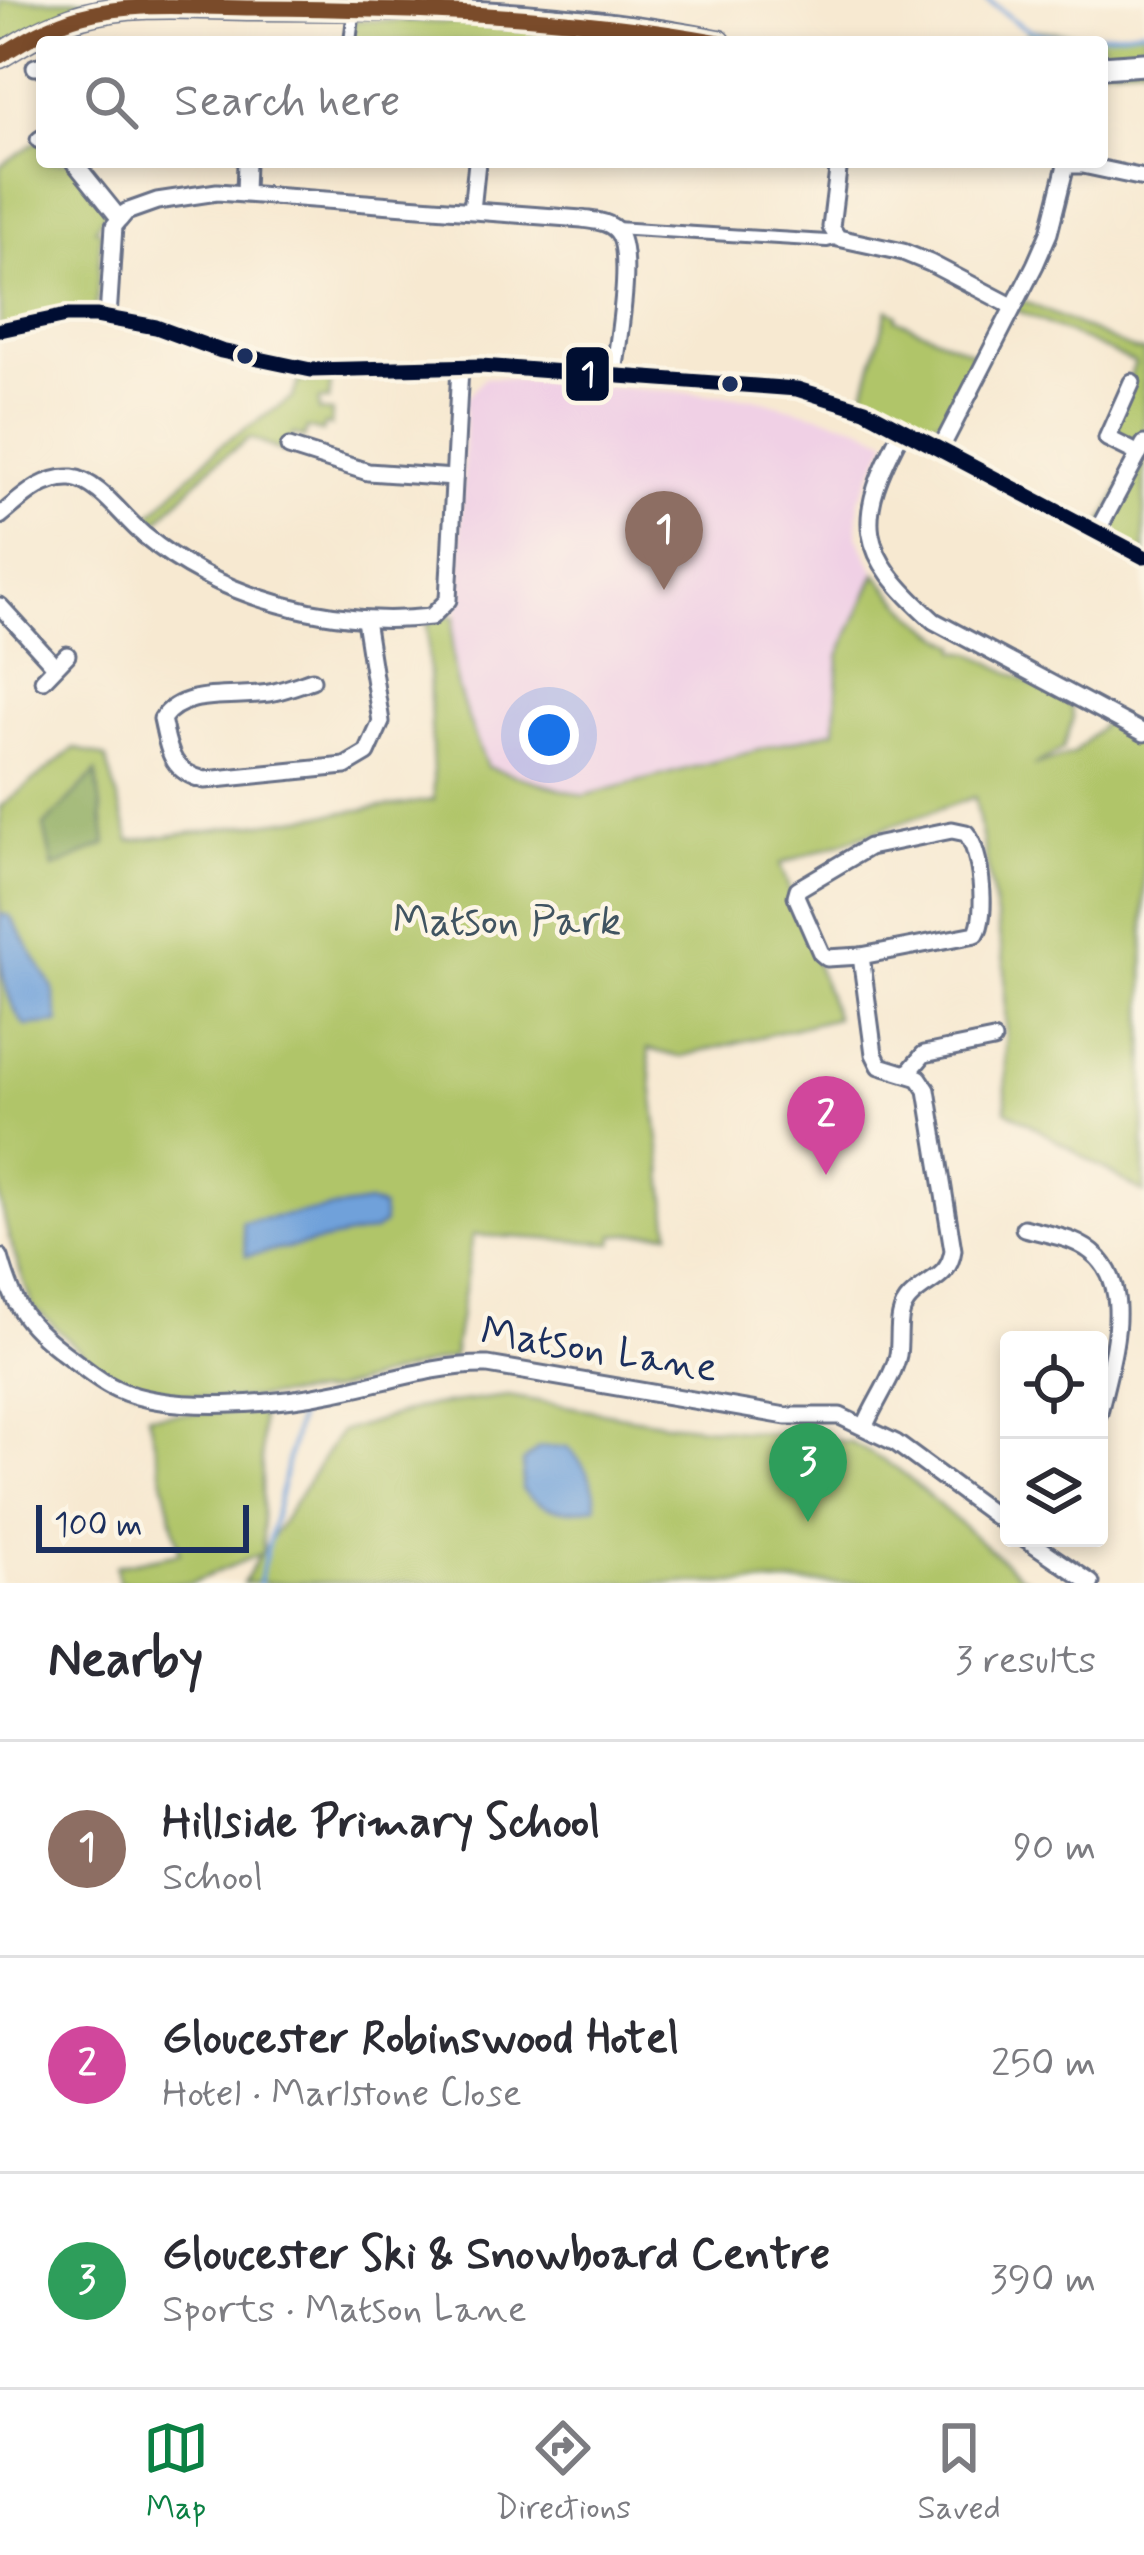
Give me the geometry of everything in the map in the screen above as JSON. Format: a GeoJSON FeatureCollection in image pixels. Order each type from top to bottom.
{"type":"FeatureCollection","features":[{"type":"Feature","properties":{"kind":"main road"},"geometry":{"type":"LineString","coordinates":[[0,56],[87,8],[575,8],[694,36]]}},
{"type":"Feature","properties":{"kind":"main road"},"geometry":{"type":"LineString","coordinates":[[1108,67],[1144,64]]}},
{"type":"Feature","properties":{"kind":"street"},"geometry":{"type":"LineString","coordinates":[[351,36],[354,9]]}},
{"type":"Feature","properties":{"kind":"street"},"geometry":{"type":"LineString","coordinates":[[79,168],[120,219]]}},
{"type":"Feature","properties":{"kind":"street"},"geometry":{"type":"LineString","coordinates":[[245,193],[246,168]]}},
{"type":"Feature","properties":{"kind":"street"},"geometry":{"type":"LineString","coordinates":[[472,210],[476,168]]}},
{"type":"Feature","properties":{"kind":"street"},"geometry":{"type":"LineString","coordinates":[[838,168],[831,227],[838,238]]}},
{"type":"Feature","properties":{"kind":"street"},"geometry":{"type":"LineString","coordinates":[[940,450],[1049,233],[1058,168]]}},
{"type":"Feature","properties":{"kind":"street"},"geometry":{"type":"LineString","coordinates":[[1097,168],[1144,178]]}},
{"type":"Feature","properties":{"kind":"street"},"geometry":{"type":"LineString","coordinates":[[108,318],[113,234],[120,219],[157,200],[199,193],[582,219],[615,228],[838,238],[916,257],[1012,306]]}},
{"type":"Feature","properties":{"kind":"street"},"geometry":{"type":"LineString","coordinates":[[614,374],[626,259],[615,228]]}},
{"type":"Feature","properties":{"kind":"street"},"geometry":{"type":"LineString","coordinates":[[0,330],[66,316],[108,318],[156,327],[221,351],[286,367],[460,367],[796,389],[839,400],[902,430],[1144,557]]}},
{"type":"Feature","properties":{"kind":"street"},"geometry":{"type":"LineString","coordinates":[[0,516],[39,484],[73,478],[90,485],[157,544],[216,578],[296,608],[365,620],[431,617],[448,600],[460,367]]}},
{"type":"Feature","properties":{"kind":"street"},"geometry":{"type":"LineString","coordinates":[[1097,532],[1141,449],[1107,438],[1132,382]]}},
{"type":"Feature","properties":{"kind":"street"},"geometry":{"type":"LineString","coordinates":[[902,430],[869,501],[867,532],[881,563],[906,596],[934,621],[1144,733]]}},
{"type":"Feature","properties":{"kind":"street"},"geometry":{"type":"LineString","coordinates":[[289,447],[368,472],[454,478]]}},
{"type":"Feature","properties":{"kind":"street"},"geometry":{"type":"LineString","coordinates":[[0,606],[55,667]]}},
{"type":"Feature","properties":{"kind":"street"},"geometry":{"type":"LineString","coordinates":[[312,680],[272,693],[191,699],[169,709],[162,718],[172,763],[187,776],[205,780],[345,766],[367,753],[381,722],[365,620]]}},
{"type":"Feature","properties":{"kind":"street"},"geometry":{"type":"LineString","coordinates":[[941,832],[966,833],[976,850],[983,909],[976,934],[860,956],[827,958],[821,953],[796,896],[798,890],[869,847],[941,832]]}},
{"type":"Feature","properties":{"kind":"street"},"geometry":{"type":"LineString","coordinates":[[860,956],[874,1054],[880,1066],[919,1078],[927,1090],[953,1250],[943,1275],[908,1299],[894,1365],[865,1426]]}},
{"type":"Feature","properties":{"kind":"street"},"geometry":{"type":"LineString","coordinates":[[908,1073],[924,1054],[993,1040]]}},
{"type":"Feature","properties":{"kind":"street"},"geometry":{"type":"LineString","coordinates":[[1036,1226],[1085,1247],[1115,1280],[1120,1311],[1108,1375]]}},
{"type":"Feature","properties":{"kind":"street","name":"Matson Lane"},"geometry":{"type":"LineString","coordinates":[[0,1257],[5,1297],[51,1343],[122,1392],[181,1402],[329,1394],[451,1366],[488,1365],[786,1416],[840,1416],[896,1443],[1000,1519]]}},
{"type":"Feature","properties":{"kind":"street"},"geometry":{"type":"LineString","coordinates":[[1045,1547],[1091,1583]]}},
{"type":"Feature","properties":{"kind":"shaded area"},"geometry":{"type":"Polygon","coordinates":[[[485,377],[754,398],[860,426],[888,440],[859,499],[857,535],[876,574],[839,656],[835,730],[583,796],[486,767],[455,682],[451,636],[458,606],[466,399],[485,377]]]}},
{"type":"Feature","properties":{"kind":"green space"},"geometry":{"type":"Polygon","coordinates":[[[0,0],[87,0],[88,6],[0,63],[0,0]]]}},
{"type":"Feature","properties":{"kind":"green space"},"geometry":{"type":"Polygon","coordinates":[[[354,20],[537,25],[603,36],[351,36],[354,20]]]}},
{"type":"Feature","properties":{"kind":"green space"},"geometry":{"type":"Polygon","coordinates":[[[1027,29],[1094,36],[1027,36],[1027,29]]]}},
{"type":"Feature","properties":{"kind":"green space"},"geometry":{"type":"Polygon","coordinates":[[[1144,29],[1144,64],[1108,67],[1108,36],[1094,36],[1144,29]]]}},
{"type":"Feature","properties":{"kind":"green space"},"geometry":{"type":"Polygon","coordinates":[[[36,142],[36,168],[78,168],[108,208],[95,229],[101,231],[96,316],[0,330],[0,166],[36,142]]]}},
{"type":"Feature","properties":{"kind":"green space"},"geometry":{"type":"Polygon","coordinates":[[[1017,298],[1144,351],[1144,557],[1097,532],[1138,455],[1107,438],[1135,363],[1012,308],[1017,298]]]}},
{"type":"Feature","properties":{"kind":"green space"},"geometry":{"type":"Polygon","coordinates":[[[888,309],[897,314],[896,319],[977,355],[946,417],[920,426],[862,399],[888,309]]]}},
{"type":"Feature","properties":{"kind":"green space"},"geometry":{"type":"Polygon","coordinates":[[[299,381],[331,381],[329,400],[319,400],[319,411],[332,412],[331,426],[324,425],[322,432],[307,428],[304,438],[293,434],[286,453],[250,438],[214,464],[152,527],[144,521],[221,445],[292,398],[299,381]]]}},
{"type":"Feature","properties":{"kind":"green space","name":"Matson Park"},"geometry":{"type":"Polygon","coordinates":[[[876,574],[913,614],[957,645],[957,651],[972,653],[1070,704],[1073,718],[1063,749],[1033,766],[1073,754],[1105,722],[1144,743],[1144,1193],[1006,1110],[1005,968],[975,797],[780,864],[836,1018],[679,1057],[648,1049],[670,1232],[614,1235],[613,1243],[473,1235],[453,1357],[328,1392],[222,1400],[134,1388],[103,1373],[32,1305],[0,1199],[0,807],[75,748],[106,758],[130,841],[434,800],[427,623],[446,616],[455,617],[455,675],[487,767],[583,796],[835,730],[839,656],[876,574]]]}},
{"type":"Feature","properties":{"kind":"green space"},"geometry":{"type":"Polygon","coordinates":[[[96,772],[106,844],[53,868],[44,826],[96,772]]]}},
{"type":"Feature","properties":{"kind":"green space"},"geometry":{"type":"Polygon","coordinates":[[[508,1396],[665,1423],[850,1442],[898,1469],[1019,1575],[1035,1583],[243,1583],[260,1554],[191,1583],[119,1583],[116,1566],[180,1553],[148,1415],[261,1411],[263,1551],[340,1432],[421,1407],[508,1396]]]}},
{"type":"Feature","properties":{"kind":"water"},"geometry":{"type":"Polygon","coordinates":[[[0,914],[10,916],[53,988],[59,1023],[25,1026],[17,1014],[3,975],[0,914]]]}},
{"type":"Feature","properties":{"kind":"water"},"geometry":{"type":"Polygon","coordinates":[[[369,1203],[382,1207],[384,1223],[374,1231],[246,1256],[242,1222],[369,1203]]]}},
{"type":"Feature","properties":{"kind":"water"},"geometry":{"type":"Polygon","coordinates":[[[567,1447],[588,1474],[596,1506],[556,1509],[522,1489],[523,1462],[539,1448],[567,1447]]]}},
{"type":"Feature","properties":{"kind":"waterway"},"geometry":{"type":"LineString","coordinates":[[987,0],[1039,33],[1085,36],[1144,29]]}},
{"type":"Feature","properties":{"kind":"waterway"},"geometry":{"type":"LineString","coordinates":[[259,1583],[299,1413]]}},
{"type":"Feature","properties":{"kind":"transit line"},"geometry":{"type":"LineString","coordinates":[[0,56],[49,28],[82,16],[168,6],[488,15],[680,36]]}},
{"type":"Feature","properties":{"kind":"transit line","name":"1"},"geometry":{"type":"LineString","coordinates":[[0,330],[66,316],[96,316],[156,327],[221,351],[311,370],[481,366],[797,389],[865,410],[1144,557]]}},
{"type":"Feature","properties":{"kind":"place","name":"Hillside Primary School"},"geometry":{"type":"Point","coordinates":[664,590]}},
{"type":"Feature","properties":{"kind":"place","name":"Gloucester Robinswood Hotel"},"geometry":{"type":"Point","coordinates":[826,1175]}},
{"type":"Feature","properties":{"kind":"place","name":"Gloucester Ski & Snowboard Centre"},"geometry":{"type":"Point","coordinates":[808,1522]}}]}
